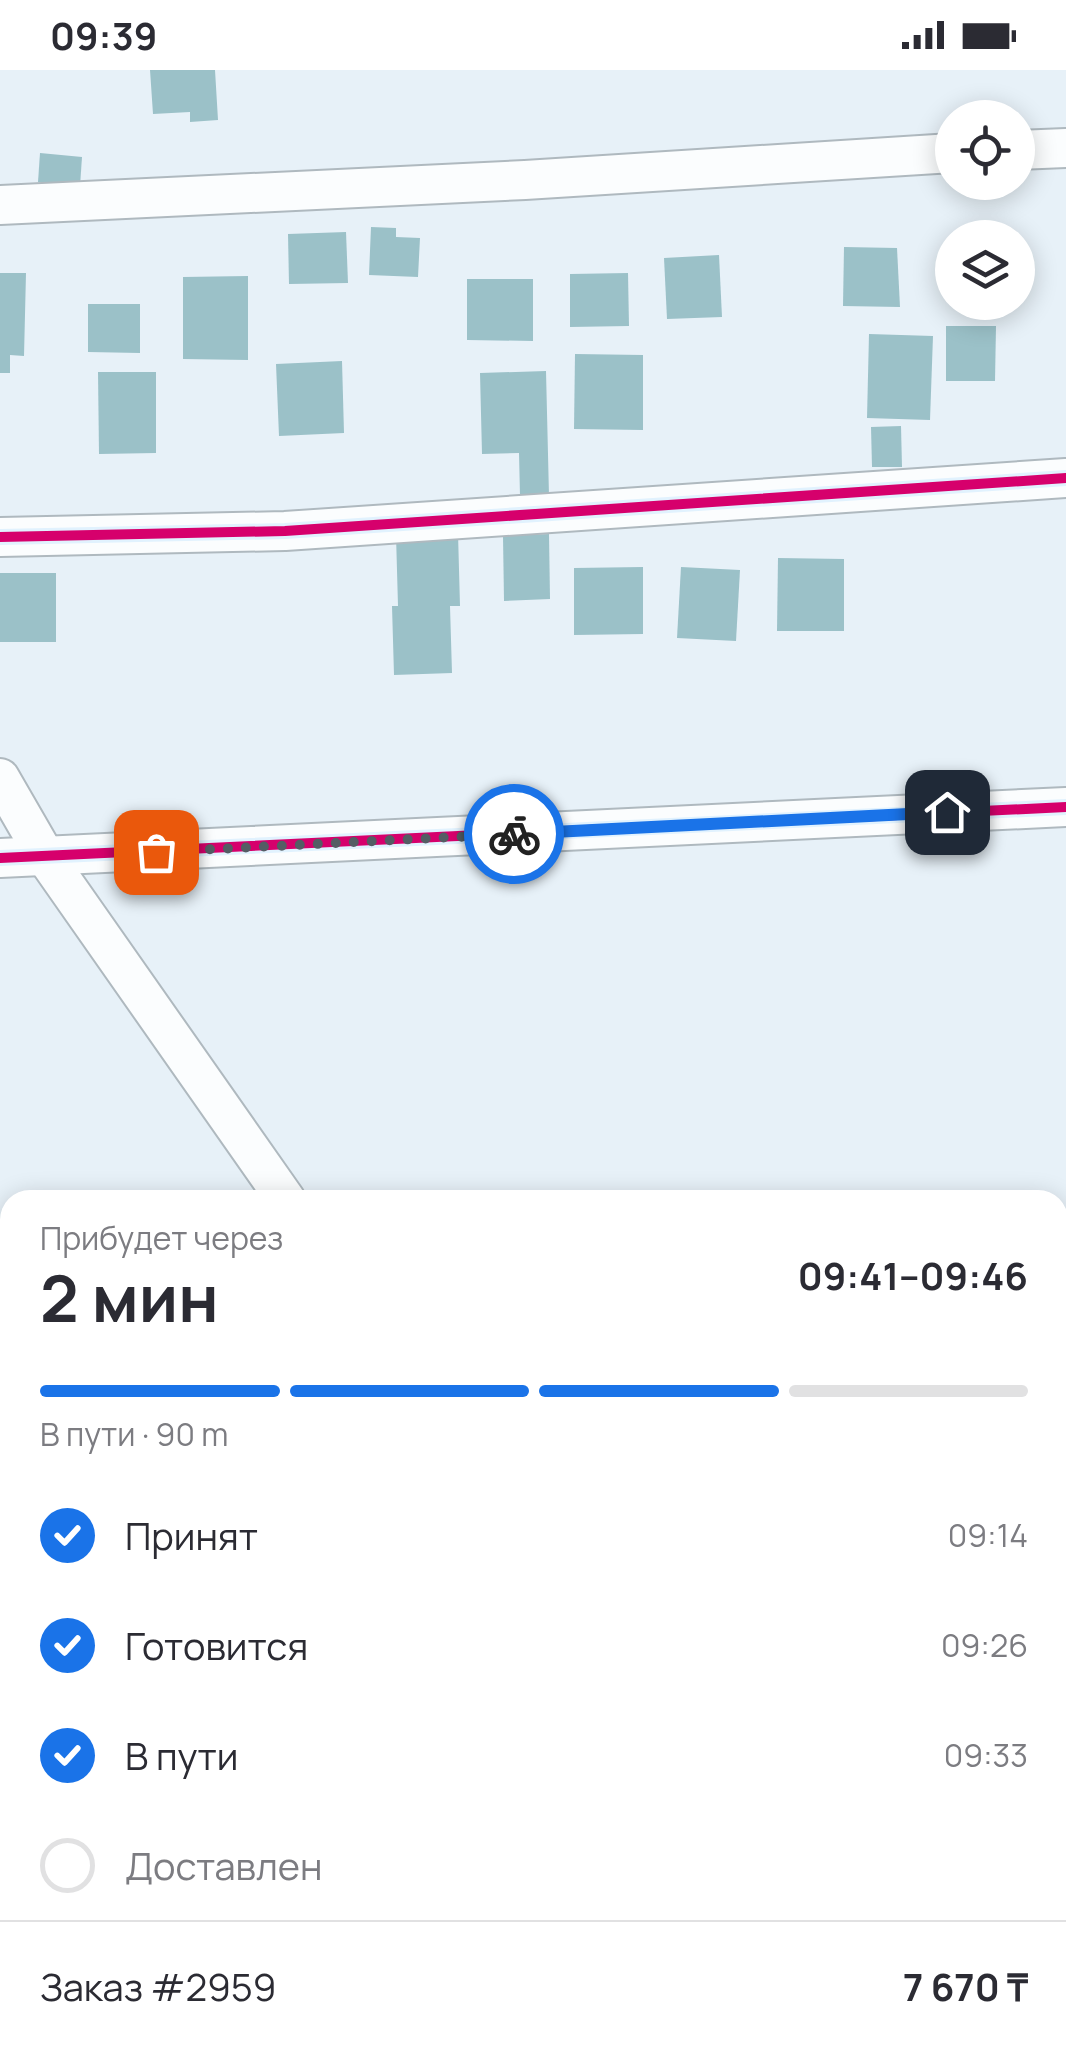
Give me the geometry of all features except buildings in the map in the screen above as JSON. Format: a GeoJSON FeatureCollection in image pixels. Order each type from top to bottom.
{"type":"FeatureCollection","features":[{"type":"Feature","properties":{"kind":"street"},"geometry":{"type":"LineString","coordinates":[[1035,149],[1066,148]]}},
{"type":"Feature","properties":{"kind":"street"},"geometry":{"type":"LineString","coordinates":[[0,206],[525,180],[935,154]]}},
{"type":"Feature","properties":{"kind":"street"},"geometry":{"type":"LineString","coordinates":[[0,537],[285,531],[1066,478]]}},
{"type":"Feature","properties":{"kind":"street"},"geometry":{"type":"LineString","coordinates":[[0,778],[45,856],[279,1190]]}},
{"type":"Feature","properties":{"kind":"street"},"geometry":{"type":"LineString","coordinates":[[0,858],[1066,806]]}},
{"type":"Feature","properties":{"kind":"cycle path"},"geometry":{"type":"LineString","coordinates":[[0,537],[285,531],[1066,478]]}},
{"type":"Feature","properties":{"kind":"cycle path"},"geometry":{"type":"LineString","coordinates":[[0,858],[1066,807]]}},
{"type":"Feature","properties":{"kind":"way so far"},"geometry":{"type":"LineString","coordinates":[[156,852],[514,834]]}},
{"type":"Feature","properties":{"kind":"route"},"geometry":{"type":"LineString","coordinates":[[514,834],[947,812]]}}]}
